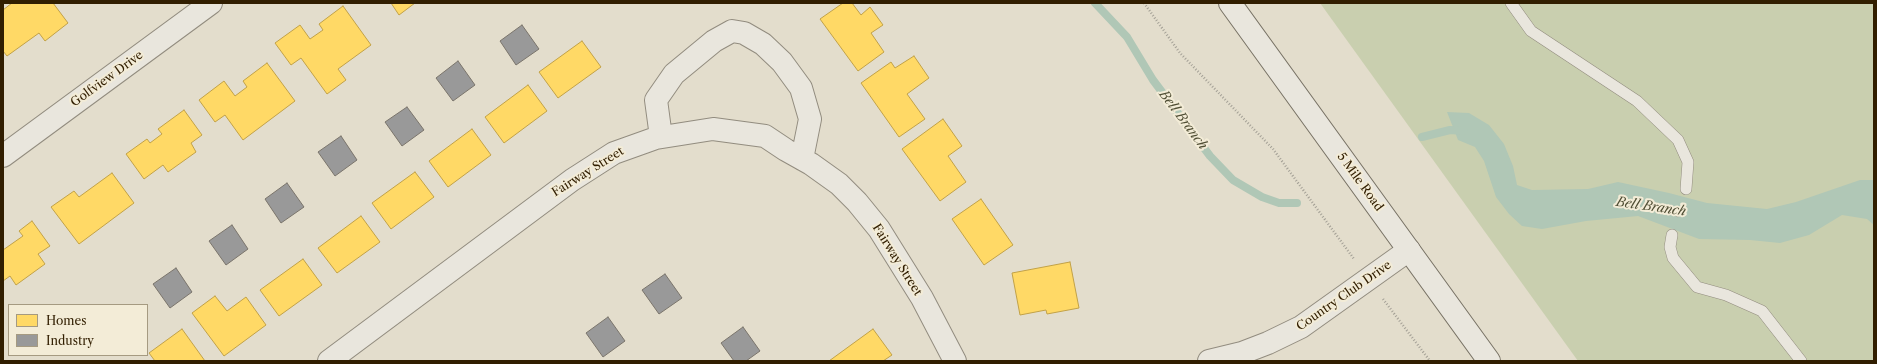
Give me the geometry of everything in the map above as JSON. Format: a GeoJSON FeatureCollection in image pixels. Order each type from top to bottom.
{"type":"FeatureCollection","features":[{"type":"Feature","properties":{"kind":"street","name":"Golfview Drive"},"geometry":{"type":"LineString","coordinates":[[3,156],[211,3]]}},
{"type":"Feature","properties":{"kind":"street","name":"5 Mile Road"},"geometry":{"type":"LineString","coordinates":[[1230,3],[1489,361]]}},
{"type":"Feature","properties":{"kind":"street"},"geometry":{"type":"LineString","coordinates":[[661,137],[656,100],[674,74],[714,41],[732,31],[744,33],[763,44],[782,62],[800,88],[810,119],[802,159]]}},
{"type":"Feature","properties":{"kind":"street","name":"Fairway Street"},"geometry":{"type":"LineString","coordinates":[[329,361],[572,180],[614,153],[636,144],[661,137],[713,129],[765,136],[839,184],[857,202],[879,228],[922,298],[955,361]]}},
{"type":"Feature","properties":{"kind":"street","name":"Country Club Drive"},"geometry":{"type":"LineString","coordinates":[[1208,361],[1248,351],[1301,327],[1409,250]]}},
{"type":"Feature","properties":{"kind":"lane"},"geometry":{"type":"LineString","coordinates":[[1511,3],[1531,31],[1637,101],[1678,140],[1688,162],[1686,189]]}},
{"type":"Feature","properties":{"kind":"lane"},"geometry":{"type":"LineString","coordinates":[[1672,235],[1670,247],[1673,258],[1697,287],[1726,295],[1762,311],[1801,361]]}},
{"type":"Feature","properties":{"kind":"path"},"geometry":{"type":"LineString","coordinates":[[1144,3],[1180,53],[1273,149],[1353,257]]}},
{"type":"Feature","properties":{"kind":"path"},"geometry":{"type":"LineString","coordinates":[[1672,235],[1686,189]]}},
{"type":"Feature","properties":{"kind":"path"},"geometry":{"type":"LineString","coordinates":[[1384,300],[1430,361]]}},
{"type":"Feature","properties":{"kind":"shaded area"},"geometry":{"type":"Polygon","coordinates":[[[1320,3],[1874,3],[1874,361],[1578,361],[1320,3]]]}},
{"type":"Feature","properties":{"kind":"water"},"geometry":{"type":"Polygon","coordinates":[[[1447,112],[1469,113],[1489,125],[1504,144],[1513,166],[1517,185],[1532,190],[1588,189],[1618,182],[1707,203],[1767,209],[1796,202],[1860,180],[1874,180],[1874,225],[1867,219],[1842,215],[1809,235],[1780,243],[1750,240],[1699,239],[1638,216],[1586,221],[1542,229],[1522,226],[1509,214],[1496,197],[1484,161],[1475,147],[1458,140],[1447,112]]]}},
{"type":"Feature","properties":{"kind":"building: Homes"},"geometry":{"type":"Polygon","coordinates":[[[12,3],[53,3],[68,23],[45,41],[39,33],[7,56],[3,51],[3,10],[12,3]]]}},
{"type":"Feature","properties":{"kind":"building: Homes"},"geometry":{"type":"Polygon","coordinates":[[[391,3],[415,3],[399,15],[391,3]]]}},
{"type":"Feature","properties":{"kind":"building: Homes"},"geometry":{"type":"Polygon","coordinates":[[[843,3],[852,3],[861,15],[870,7],[883,25],[871,33],[884,52],[858,71],[820,19],[843,3]]]}},
{"type":"Feature","properties":{"kind":"building: Homes"},"geometry":{"type":"Polygon","coordinates":[[[343,6],[371,45],[338,69],[346,80],[327,94],[301,58],[291,65],[275,43],[300,25],[310,39],[323,30],[319,24],[343,6]]]}},
{"type":"Feature","properties":{"kind":"building: Homes"},"geometry":{"type":"Polygon","coordinates":[[[582,41],[601,67],[558,98],[539,72],[582,41]]]}},
{"type":"Feature","properties":{"kind":"building: Homes"},"geometry":{"type":"Polygon","coordinates":[[[914,56],[929,78],[907,94],[925,119],[899,137],[861,83],[891,62],[895,68],[914,56]]]}},
{"type":"Feature","properties":{"kind":"building: Homes"},"geometry":{"type":"Polygon","coordinates":[[[267,63],[295,101],[243,140],[225,115],[215,122],[199,100],[224,81],[235,96],[247,87],[243,81],[267,63]]]}},
{"type":"Feature","properties":{"kind":"building: Homes"},"geometry":{"type":"Polygon","coordinates":[[[528,85],[547,111],[504,143],[485,117],[528,85]]]}},
{"type":"Feature","properties":{"kind":"building: Homes"},"geometry":{"type":"Polygon","coordinates":[[[184,110],[202,135],[191,143],[196,152],[168,172],[163,165],[144,179],[126,154],[147,139],[150,143],[162,134],[158,129],[184,110]]]}},
{"type":"Feature","properties":{"kind":"building: Homes"},"geometry":{"type":"Polygon","coordinates":[[[943,119],[962,146],[948,156],[966,182],[940,201],[902,149],[943,119]]]}},
{"type":"Feature","properties":{"kind":"building: Homes"},"geometry":{"type":"Polygon","coordinates":[[[472,129],[491,155],[448,187],[429,161],[472,129]]]}},
{"type":"Feature","properties":{"kind":"building: Homes"},"geometry":{"type":"Polygon","coordinates":[[[415,172],[434,197],[391,229],[372,203],[415,172]]]}},
{"type":"Feature","properties":{"kind":"building: Homes"},"geometry":{"type":"Polygon","coordinates":[[[112,173],[134,203],[79,244],[51,207],[74,191],[79,197],[112,173]]]}},
{"type":"Feature","properties":{"kind":"building: Homes"},"geometry":{"type":"Polygon","coordinates":[[[981,199],[1013,245],[984,265],[952,219],[981,199]]]}},
{"type":"Feature","properties":{"kind":"building: Homes"},"geometry":{"type":"Polygon","coordinates":[[[361,216],[380,242],[337,273],[318,248],[361,216]]]}},
{"type":"Feature","properties":{"kind":"building: Homes"},"geometry":{"type":"Polygon","coordinates":[[[32,221],[50,246],[38,254],[45,264],[16,285],[10,276],[3,281],[3,250],[23,236],[19,231],[32,221]]]}},
{"type":"Feature","properties":{"kind":"building: Homes"},"geometry":{"type":"Polygon","coordinates":[[[303,259],[322,285],[279,316],[260,290],[303,259]]]}},
{"type":"Feature","properties":{"kind":"building: Homes"},"geometry":{"type":"Polygon","coordinates":[[[1070,262],[1079,308],[1047,314],[1046,310],[1020,315],[1012,273],[1070,262]]]}},
{"type":"Feature","properties":{"kind":"building: Homes"},"geometry":{"type":"Polygon","coordinates":[[[215,296],[227,311],[246,297],[266,325],[224,356],[192,313],[215,296]]]}},
{"type":"Feature","properties":{"kind":"building: Homes"},"geometry":{"type":"Polygon","coordinates":[[[182,329],[205,361],[155,361],[149,353],[182,329]]]}},
{"type":"Feature","properties":{"kind":"building: Homes"},"geometry":{"type":"Polygon","coordinates":[[[873,329],[892,355],[883,361],[829,361],[873,329]]]}},
{"type":"Feature","properties":{"kind":"building: Industry"},"geometry":{"type":"Polygon","coordinates":[[[522,25],[539,49],[516,65],[500,41],[522,25]]]}},
{"type":"Feature","properties":{"kind":"building: Industry"},"geometry":{"type":"Polygon","coordinates":[[[458,61],[475,85],[453,101],[436,78],[458,61]]]}},
{"type":"Feature","properties":{"kind":"building: Industry"},"geometry":{"type":"Polygon","coordinates":[[[407,107],[424,130],[402,146],[385,122],[407,107]]]}},
{"type":"Feature","properties":{"kind":"building: Industry"},"geometry":{"type":"Polygon","coordinates":[[[341,136],[357,160],[335,176],[318,152],[341,136]]]}},
{"type":"Feature","properties":{"kind":"building: Industry"},"geometry":{"type":"Polygon","coordinates":[[[287,183],[304,207],[281,223],[265,199],[287,183]]]}},
{"type":"Feature","properties":{"kind":"building: Industry"},"geometry":{"type":"Polygon","coordinates":[[[232,225],[248,249],[226,265],[209,241],[232,225]]]}},
{"type":"Feature","properties":{"kind":"building: Industry"},"geometry":{"type":"Polygon","coordinates":[[[176,268],[192,292],[170,308],[153,284],[176,268]]]}},
{"type":"Feature","properties":{"kind":"building: Industry"},"geometry":{"type":"Polygon","coordinates":[[[665,274],[682,298],[659,314],[642,290],[665,274]]]}},
{"type":"Feature","properties":{"kind":"building: Industry"},"geometry":{"type":"Polygon","coordinates":[[[608,317],[625,341],[603,357],[586,333],[608,317]]]}},
{"type":"Feature","properties":{"kind":"building: Industry"},"geometry":{"type":"Polygon","coordinates":[[[743,327],[760,351],[746,361],[734,361],[721,343],[743,327]]]}},
{"type":"Feature","properties":{"kind":"waterway","name":"Bell Branch"},"geometry":{"type":"LineString","coordinates":[[1095,3],[1127,37],[1153,80],[1210,156],[1233,180],[1262,197],[1279,203],[1297,203]]}},
{"type":"Feature","properties":{"kind":"waterway","name":"Bell Branch"},"geometry":{"type":"LineString","coordinates":[[1422,137],[1450,130],[1464,131]]}}]}
